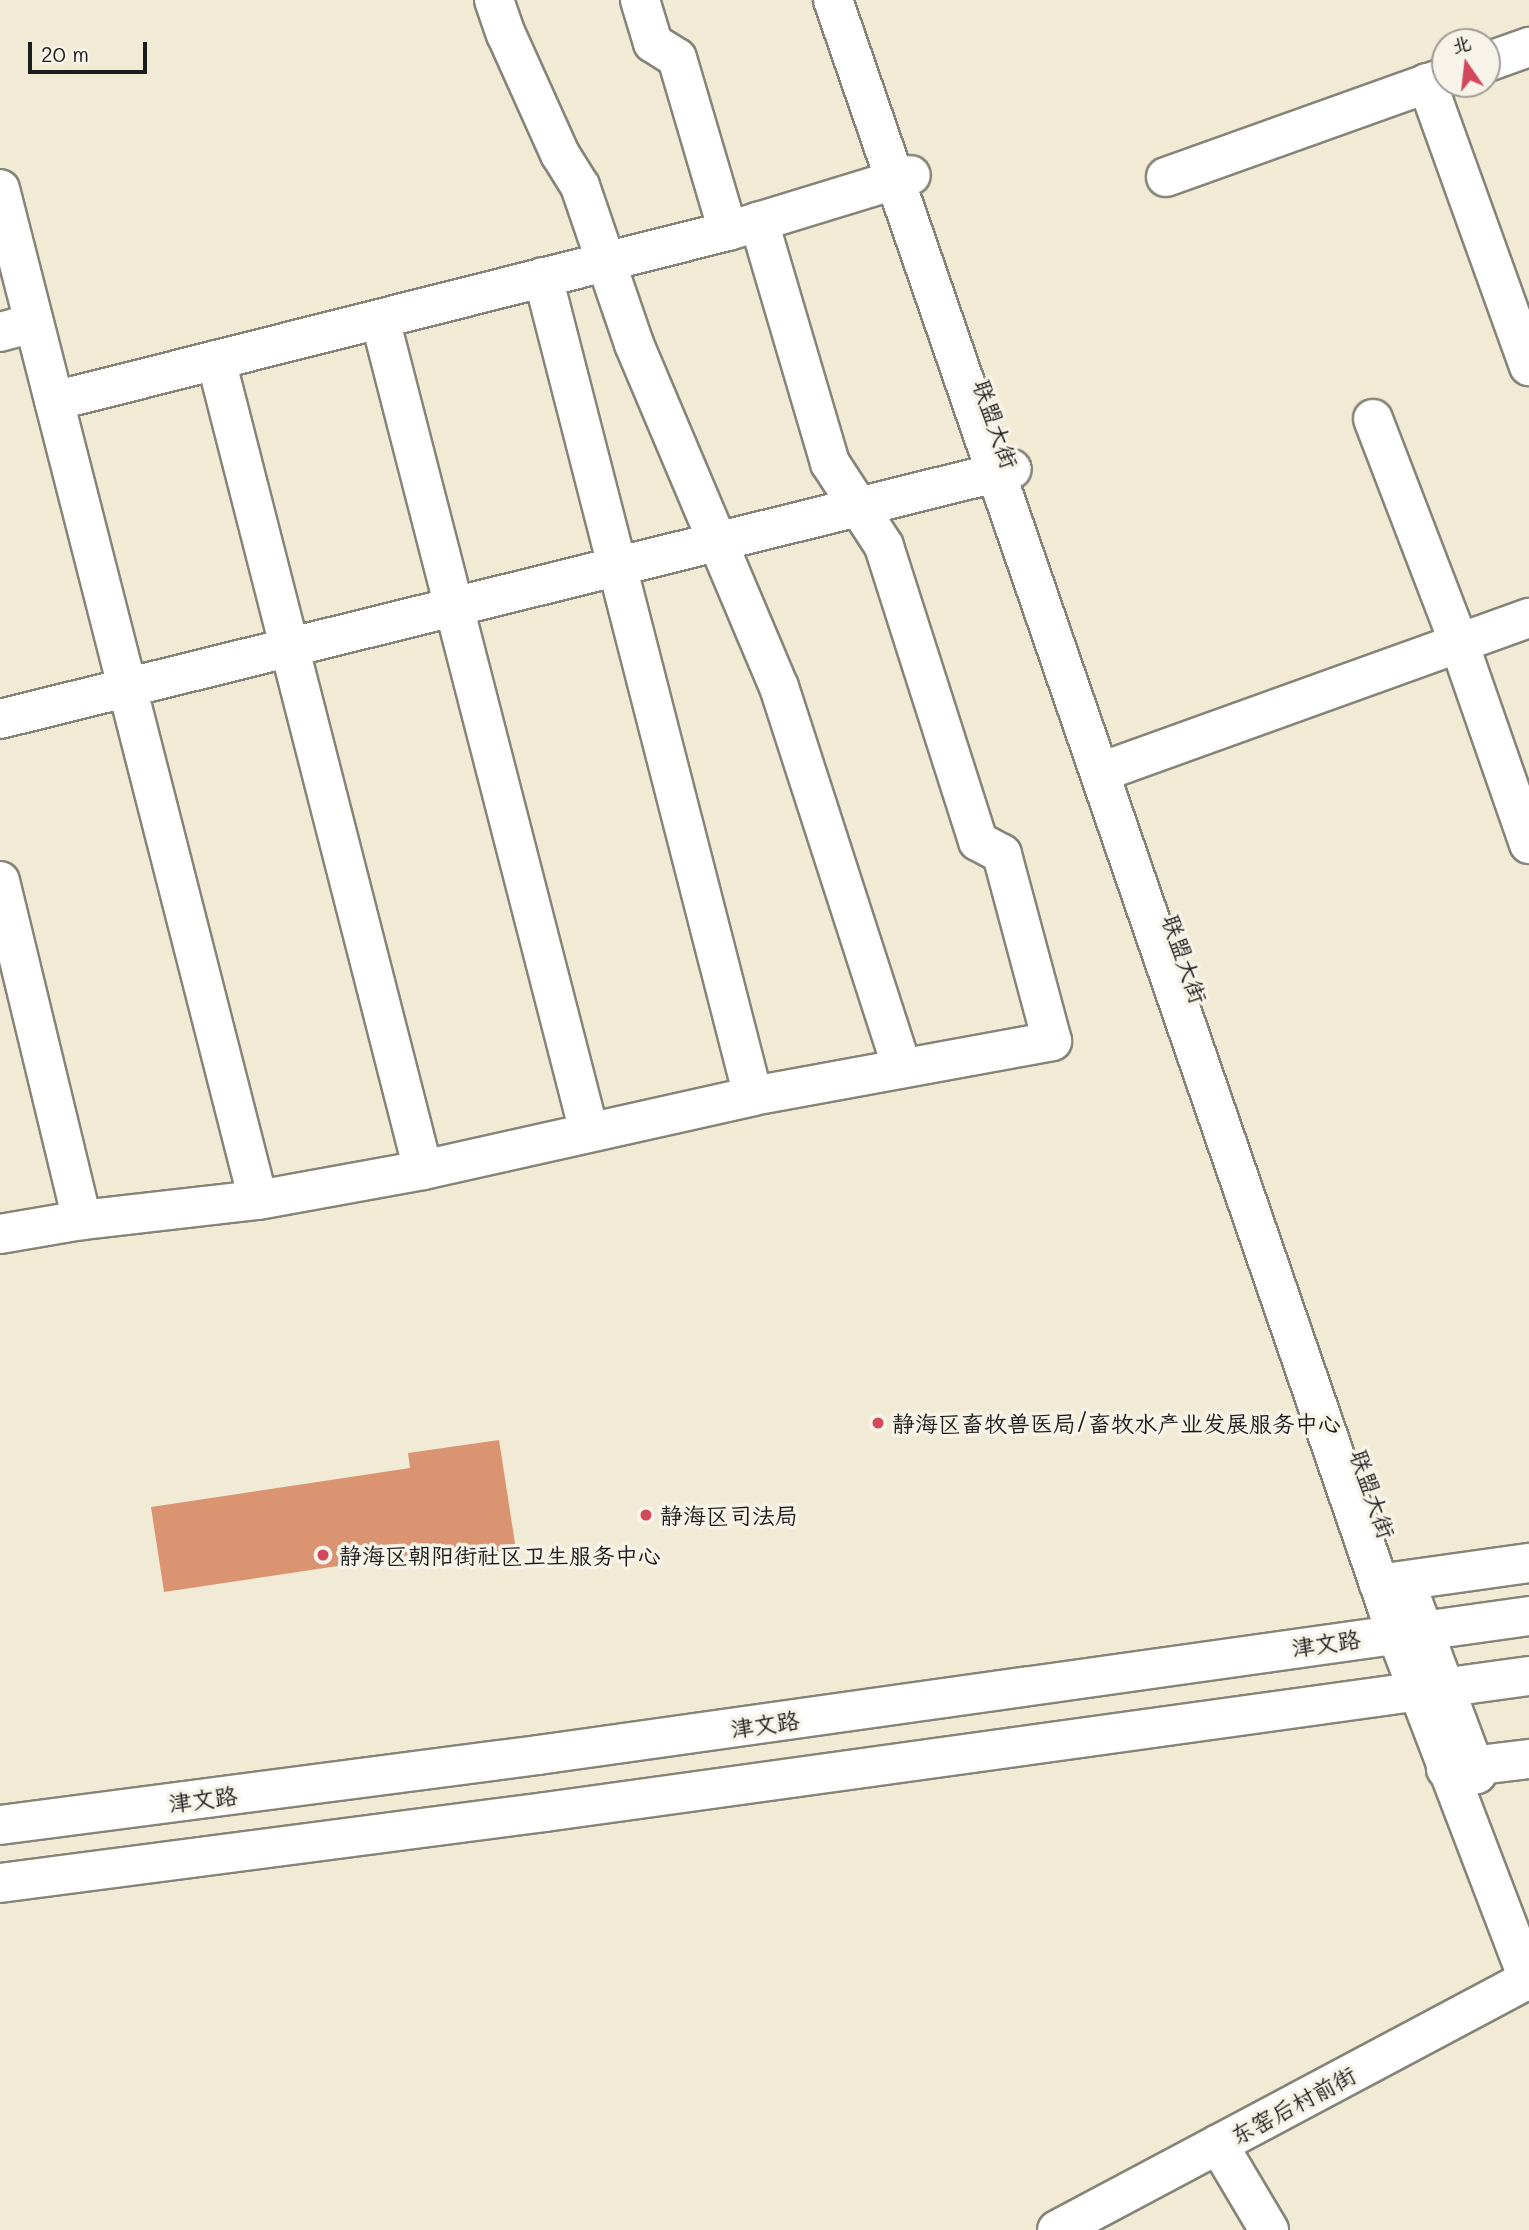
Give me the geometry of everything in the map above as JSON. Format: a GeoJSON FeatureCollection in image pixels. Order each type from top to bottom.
{"type":"FeatureCollection","features":[{"type":"Feature","properties":{"kind":"main road"},"geometry":{"type":"LineString","coordinates":[[494,0],[506,34],[560,153],[580,186],[608,261],[634,344],[720,542],[779,687],[902,1068]]}},
{"type":"Feature","properties":{"kind":"main road"},"geometry":{"type":"LineString","coordinates":[[0,1234],[82,1220],[258,1200],[424,1170],[753,1096],[1052,1041],[1002,854],[978,841],[884,546],[830,463],[744,226],[677,58],[653,43],[640,0]]}},
{"type":"Feature","properties":{"kind":"main road"},"geometry":{"type":"LineString","coordinates":[[54,401],[744,226],[903,178],[833,0]]}},
{"type":"Feature","properties":{"kind":"main road","name":"联盟大街"},"geometry":{"type":"LineString","coordinates":[[851,0],[903,178],[1003,472],[1391,1582],[1460,1767],[1529,1914]]}},
{"type":"Feature","properties":{"kind":"main road"},"geometry":{"type":"LineString","coordinates":[[1501,57],[1529,47]]}},
{"type":"Feature","properties":{"kind":"main road"},"geometry":{"type":"LineString","coordinates":[[1166,177],[1431,82]]}},
{"type":"Feature","properties":{"kind":"main road"},"geometry":{"type":"LineString","coordinates":[[1442,98],[1529,366]]}},
{"type":"Feature","properties":{"kind":"main road"},"geometry":{"type":"LineString","coordinates":[[0,189],[17,327],[54,401],[258,1200]]}},
{"type":"Feature","properties":{"kind":"main road"},"geometry":{"type":"LineString","coordinates":[[543,277],[753,1096]]}},
{"type":"Feature","properties":{"kind":"main road"},"geometry":{"type":"LineString","coordinates":[[380,319],[589,1132]]}},
{"type":"Feature","properties":{"kind":"main road"},"geometry":{"type":"LineString","coordinates":[[216,360],[424,1170]]}},
{"type":"Feature","properties":{"kind":"main road"},"geometry":{"type":"LineString","coordinates":[[1373,419],[1459,643],[1529,844]]}},
{"type":"Feature","properties":{"kind":"main road"},"geometry":{"type":"LineString","coordinates":[[0,719],[1003,472]]}},
{"type":"Feature","properties":{"kind":"main road"},"geometry":{"type":"LineString","coordinates":[[1109,769],[1529,618]]}},
{"type":"Feature","properties":{"kind":"main road"},"geometry":{"type":"LineString","coordinates":[[0,881],[82,1220]]}},
{"type":"Feature","properties":{"kind":"main road"},"geometry":{"type":"LineString","coordinates":[[1391,1582],[1529,1563]]}},
{"type":"Feature","properties":{"kind":"main road","name":"津文路"},"geometry":{"type":"LineString","coordinates":[[0,1825],[538,1755],[1529,1616]]}},
{"type":"Feature","properties":{"kind":"main road"},"geometry":{"type":"LineString","coordinates":[[0,1883],[532,1814],[1529,1676]]}},
{"type":"Feature","properties":{"kind":"main road"},"geometry":{"type":"LineString","coordinates":[[1529,1759],[1460,1767],[1529,1980]]}},
{"type":"Feature","properties":{"kind":"main road","name":"东窑后村前街"},"geometry":{"type":"LineString","coordinates":[[1074,2226],[1218,2144],[1529,1980]]}},
{"type":"Feature","properties":{"kind":"main road"},"geometry":{"type":"LineString","coordinates":[[1218,2144],[1269,2230]]}},
{"type":"Feature","properties":{"kind":"building"},"geometry":{"type":"Polygon","coordinates":[[[499,1440],[516,1550],[426,1563],[425,1553],[164,1592],[151,1507],[410,1468],[408,1453],[499,1440]]]}},
{"type":"Feature","properties":{"kind":"place","name":"静海区畜牧兽医局/畜牧水产业发展服务中心"},"geometry":{"type":"Point","coordinates":[878,1423]}},
{"type":"Feature","properties":{"kind":"place","name":"静海区司法局"},"geometry":{"type":"Point","coordinates":[646,1515]}},
{"type":"Feature","properties":{"kind":"place","name":"静海区朝阳街社区卫生服务中心"},"geometry":{"type":"Point","coordinates":[323,1555]}}]}
